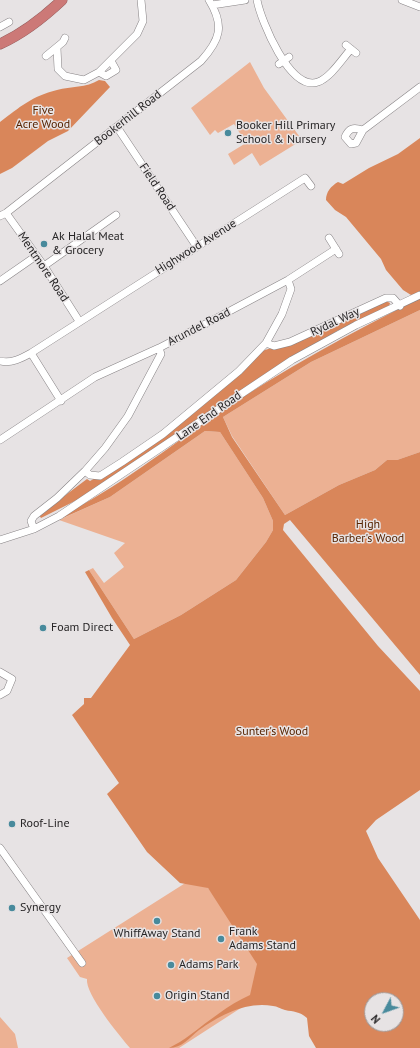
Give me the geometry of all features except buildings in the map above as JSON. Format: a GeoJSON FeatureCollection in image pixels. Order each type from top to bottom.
{"type":"FeatureCollection","features":[{"type":"Feature","properties":{"kind":"highway"},"geometry":{"type":"LineString","coordinates":[[0,44],[23,32],[45,16],[62,0]]}},
{"type":"Feature","properties":{"kind":"street"},"geometry":{"type":"LineString","coordinates":[[57,48],[58,69],[65,76],[84,80],[99,72],[137,34],[143,21],[141,0]]}},
{"type":"Feature","properties":{"kind":"street"},"geometry":{"type":"LineString","coordinates":[[211,2],[245,0]]}},
{"type":"Feature","properties":{"kind":"street"},"geometry":{"type":"LineString","coordinates":[[257,0],[266,29],[284,60],[300,80],[313,84],[320,82],[351,49]]}},
{"type":"Feature","properties":{"kind":"street"},"geometry":{"type":"LineString","coordinates":[[402,0],[420,8]]}},
{"type":"Feature","properties":{"kind":"street","name":"Bookerhill Road"},"geometry":{"type":"LineString","coordinates":[[3,215],[201,61],[215,46],[220,25],[211,2]]}},
{"type":"Feature","properties":{"kind":"street"},"geometry":{"type":"LineString","coordinates":[[0,27],[9,22]]}},
{"type":"Feature","properties":{"kind":"street"},"geometry":{"type":"LineString","coordinates":[[46,56],[64,42],[64,38]]}},
{"type":"Feature","properties":{"kind":"street"},"geometry":{"type":"LineString","coordinates":[[363,130],[420,87]]}},
{"type":"Feature","properties":{"kind":"street","name":"Field Road"},"geometry":{"type":"LineString","coordinates":[[116,127],[196,247]]}},
{"type":"Feature","properties":{"kind":"street","name":"Highwood Avenue"},"geometry":{"type":"LineString","coordinates":[[0,361],[4,362],[21,359],[31,353],[305,178],[310,186]]}},
{"type":"Feature","properties":{"kind":"street","name":"Mentmore Road"},"geometry":{"type":"LineString","coordinates":[[3,215],[44,266],[79,322]]}},
{"type":"Feature","properties":{"kind":"street"},"geometry":{"type":"LineString","coordinates":[[44,266],[116,215]]}},
{"type":"Feature","properties":{"kind":"street","name":"Arundel Road"},"geometry":{"type":"LineString","coordinates":[[0,440],[61,401],[95,377],[159,348],[288,280],[337,251],[329,238]]}},
{"type":"Feature","properties":{"kind":"street"},"geometry":{"type":"LineString","coordinates":[[0,280],[36,256]]}},
{"type":"Feature","properties":{"kind":"street"},"geometry":{"type":"LineString","coordinates":[[85,471],[90,475],[100,476],[163,434],[239,371],[266,343],[282,314],[291,289],[288,280]]}},
{"type":"Feature","properties":{"kind":"street","name":"Lane End Road"},"geometry":{"type":"LineString","coordinates":[[0,540],[34,529],[59,516],[292,360],[356,325],[400,306],[420,295]]}},
{"type":"Feature","properties":{"kind":"street","name":"Rydal Way"},"geometry":{"type":"LineString","coordinates":[[266,343],[274,346],[290,342],[386,298],[393,298],[400,306]]}},
{"type":"Feature","properties":{"kind":"street"},"geometry":{"type":"LineString","coordinates":[[34,529],[31,521],[34,516],[57,498],[85,471],[128,416],[161,354],[159,348]]}},
{"type":"Feature","properties":{"kind":"street"},"geometry":{"type":"LineString","coordinates":[[31,353],[61,401]]}},
{"type":"Feature","properties":{"kind":"street"},"geometry":{"type":"LineString","coordinates":[[0,672],[12,679],[7,691],[0,695]]}},
{"type":"Feature","properties":{"kind":"street"},"geometry":{"type":"LineString","coordinates":[[0,848],[82,963]]}},
{"type":"Feature","properties":{"kind":"shaded area"},"geometry":{"type":"Polygon","coordinates":[[[250,62],[264,88],[302,140],[260,166],[252,153],[234,165],[228,154],[246,143],[234,124],[218,133],[215,130],[210,135],[191,108],[250,62]]]}},
{"type":"Feature","properties":{"kind":"shaded area"},"geometry":{"type":"Polygon","coordinates":[[[420,310],[420,452],[397,460],[387,460],[375,470],[339,485],[285,515],[232,436],[223,417],[311,362],[420,310]]]}},
{"type":"Feature","properties":{"kind":"shaded area"},"geometry":{"type":"Polygon","coordinates":[[[205,431],[220,432],[263,498],[273,521],[273,530],[266,542],[236,580],[181,615],[134,639],[89,570],[93,568],[104,583],[124,567],[114,553],[125,543],[59,520],[110,497],[205,431]]]}},
{"type":"Feature","properties":{"kind":"shaded area","name":"Adams Park"},"geometry":{"type":"Polygon","coordinates":[[[198,875],[281,982],[179,1048],[130,1048],[97,1004],[91,994],[87,979],[80,977],[67,958],[198,875]]]}},
{"type":"Feature","properties":{"kind":"shaded area"},"geometry":{"type":"Polygon","coordinates":[[[0,1017],[15,1034],[18,1048],[0,1048],[0,1017]]]}},
{"type":"Feature","properties":{"kind":"green space","name":"Five Acre Wood"},"geometry":{"type":"Polygon","coordinates":[[[99,80],[105,81],[110,87],[68,131],[48,141],[12,168],[0,174],[0,122],[40,95],[94,83],[99,80]]]}},
{"type":"Feature","properties":{"kind":"green space"},"geometry":{"type":"Polygon","coordinates":[[[420,138],[420,293],[411,295],[403,290],[386,270],[381,259],[346,217],[335,210],[326,200],[326,197],[331,187],[338,182],[343,184],[369,168],[398,154],[420,138]]]}},
{"type":"Feature","properties":{"kind":"green space","name":"Sunter's Wood"},"geometry":{"type":"Polygon","coordinates":[[[420,298],[420,310],[311,362],[223,417],[232,437],[285,515],[339,485],[375,470],[387,460],[397,460],[420,452],[420,675],[290,520],[284,524],[283,530],[378,646],[420,691],[420,790],[376,820],[366,831],[378,858],[420,920],[420,1048],[316,1048],[309,1036],[307,1018],[296,1012],[274,1006],[263,1005],[244,1007],[225,1014],[199,1030],[182,1044],[174,1048],[169,1048],[185,1039],[227,1008],[250,995],[257,964],[208,888],[180,883],[147,852],[107,794],[119,783],[72,715],[84,704],[84,698],[91,698],[130,645],[85,572],[89,570],[134,639],[181,615],[236,580],[266,542],[273,530],[273,521],[263,498],[220,432],[205,431],[110,497],[63,518],[60,516],[102,493],[142,467],[244,396],[343,338],[420,298]]]}},
{"type":"Feature","properties":{"kind":"green space"},"geometry":{"type":"Polygon","coordinates":[[[386,301],[390,303],[389,307],[337,331],[97,490],[41,518],[39,515],[87,479],[90,481],[134,456],[262,351],[299,339],[386,301]]]}},
{"type":"Feature","properties":{"kind":"place","name":"Booker Hill Primary School & Nursery"},"geometry":{"type":"Point","coordinates":[228,133]}},
{"type":"Feature","properties":{"kind":"place","name":"Ak Halal Meat & Grocery"},"geometry":{"type":"Point","coordinates":[44,244]}},
{"type":"Feature","properties":{"kind":"place","name":"Foam Direct"},"geometry":{"type":"Point","coordinates":[43,628]}},
{"type":"Feature","properties":{"kind":"place","name":"Roof-Line"},"geometry":{"type":"Point","coordinates":[12,824]}},
{"type":"Feature","properties":{"kind":"place","name":"Synergy"},"geometry":{"type":"Point","coordinates":[12,908]}},
{"type":"Feature","properties":{"kind":"place","name":"WhiffAway Stand"},"geometry":{"type":"Point","coordinates":[157,921]}},
{"type":"Feature","properties":{"kind":"place","name":"Frank Adams Stand"},"geometry":{"type":"Point","coordinates":[221,939]}},
{"type":"Feature","properties":{"kind":"place","name":"Adams Park"},"geometry":{"type":"Point","coordinates":[171,965]}},
{"type":"Feature","properties":{"kind":"place","name":"Origin Stand"},"geometry":{"type":"Point","coordinates":[157,996]}},
{"type":"Feature","properties":{"kind":"park label","name":"High Barber's Wood"},"geometry":{"type":"Point","coordinates":[368,532]}}]}
